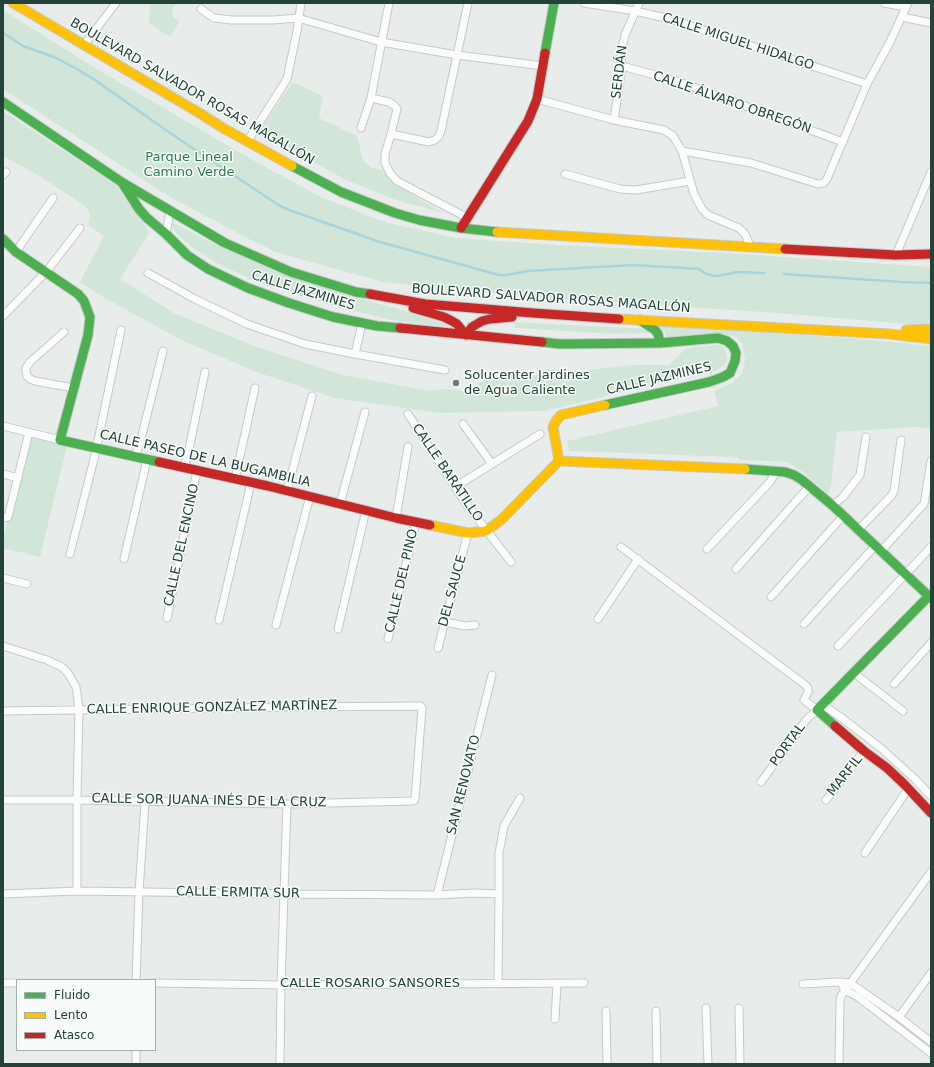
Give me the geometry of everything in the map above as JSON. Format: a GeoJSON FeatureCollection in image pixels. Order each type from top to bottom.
{"type":"FeatureCollection","features":[{"type":"Feature","properties":{"kind":"main road","name":"BOULEVARD SALVADOR ROSAS MAGALLÓN"},"geometry":{"type":"LineString","coordinates":[[13,3],[247,142],[341,192],[419,220],[461,228],[498,232],[896,254],[931,254]]}},
{"type":"Feature","properties":{"kind":"main road"},"geometry":{"type":"LineString","coordinates":[[461,228],[528,121],[537,99],[554,3]]}},
{"type":"Feature","properties":{"kind":"main road","name":"BOULEVARD SALVADOR ROSAS MAGALLÓN"},"geometry":{"type":"LineString","coordinates":[[3,102],[122,183],[225,243],[291,272],[356,292],[425,304],[639,320],[890,334],[931,339]]}},
{"type":"Feature","properties":{"kind":"main road","name":"CALLE JAZMINES"},"geometry":{"type":"LineString","coordinates":[[122,183],[139,209],[147,218],[187,255],[208,269],[248,288],[333,317],[378,326],[560,344],[660,343],[718,338],[727,341],[733,346],[736,353],[735,361],[730,372],[716,380],[561,415],[553,427],[559,461]]}},
{"type":"Feature","properties":{"kind":"main road"},"geometry":{"type":"LineString","coordinates":[[3,240],[16,252],[78,294],[84,301],[90,317],[88,335],[60,440]]}},
{"type":"Feature","properties":{"kind":"main road"},"geometry":{"type":"LineString","coordinates":[[356,292],[444,317],[457,324],[466,335],[472,327],[482,321],[545,313]]}},
{"type":"Feature","properties":{"kind":"main road"},"geometry":{"type":"LineString","coordinates":[[639,320],[655,330],[658,334],[660,343]]}},
{"type":"Feature","properties":{"kind":"main road"},"geometry":{"type":"LineString","coordinates":[[863,333],[931,329]]}},
{"type":"Feature","properties":{"kind":"main road","name":"CALLE PASEO DE LA BUGAMBILIA"},"geometry":{"type":"LineString","coordinates":[[60,440],[310,496],[396,518],[468,533],[486,531]]}},
{"type":"Feature","properties":{"kind":"main road"},"geometry":{"type":"LineString","coordinates":[[486,531],[501,520],[559,461],[776,471],[794,475],[810,486],[832,505],[930,596],[820,707],[864,751],[887,768],[931,813]]}},
{"type":"Feature","properties":{"kind":"street"},"geometry":{"type":"LineString","coordinates":[[84,45],[116,3]]}},
{"type":"Feature","properties":{"kind":"street"},"geometry":{"type":"LineString","coordinates":[[247,142],[287,79],[301,3]]}},
{"type":"Feature","properties":{"kind":"street"},"geometry":{"type":"LineString","coordinates":[[361,128],[371,98],[389,3]]}},
{"type":"Feature","properties":{"kind":"street"},"geometry":{"type":"LineString","coordinates":[[391,134],[429,142],[435,140],[439,136],[468,3]]}},
{"type":"Feature","properties":{"kind":"street","name":"CALLE MIGUEL HIDALGO"},"geometry":{"type":"LineString","coordinates":[[584,3],[636,11],[670,19],[866,84]]}},
{"type":"Feature","properties":{"kind":"street","name":"SERDÁN"},"geometry":{"type":"LineString","coordinates":[[614,120],[625,35],[639,3]]}},
{"type":"Feature","properties":{"kind":"street"},"geometry":{"type":"LineString","coordinates":[[682,151],[751,163],[818,184],[824,183],[843,142],[866,84],[890,42],[907,5],[884,3]]}},
{"type":"Feature","properties":{"kind":"street"},"geometry":{"type":"LineString","coordinates":[[201,9],[214,18],[232,20],[273,20],[298,18],[381,42],[457,55],[543,66]]}},
{"type":"Feature","properties":{"kind":"street"},"geometry":{"type":"LineString","coordinates":[[902,17],[931,23]]}},
{"type":"Feature","properties":{"kind":"street","name":"CALLE ÁLVARO OBREGÓN"},"geometry":{"type":"LineString","coordinates":[[622,66],[676,80],[843,142]]}},
{"type":"Feature","properties":{"kind":"street"},"geometry":{"type":"LineString","coordinates":[[371,98],[389,102],[397,109],[384,158],[385,164],[393,177],[397,181],[468,218]]}},
{"type":"Feature","properties":{"kind":"street"},"geometry":{"type":"LineString","coordinates":[[537,99],[614,120],[664,130],[674,136],[682,151],[694,194],[702,209],[708,215],[739,228],[745,234],[750,246]]}},
{"type":"Feature","properties":{"kind":"street"},"geometry":{"type":"LineString","coordinates":[[896,254],[931,172]]}},
{"type":"Feature","properties":{"kind":"street"},"geometry":{"type":"LineString","coordinates":[[565,174],[620,189],[636,190],[690,181]]}},
{"type":"Feature","properties":{"kind":"street"},"geometry":{"type":"LineString","coordinates":[[16,252],[53,198]]}},
{"type":"Feature","properties":{"kind":"street"},"geometry":{"type":"LineString","coordinates":[[166,234],[170,211]]}},
{"type":"Feature","properties":{"kind":"street"},"geometry":{"type":"LineString","coordinates":[[3,316],[46,272],[80,228]]}},
{"type":"Feature","properties":{"kind":"street"},"geometry":{"type":"LineString","coordinates":[[148,273],[195,299],[247,324],[305,344],[445,370]]}},
{"type":"Feature","properties":{"kind":"street"},"geometry":{"type":"LineString","coordinates":[[355,354],[362,323]]}},
{"type":"Feature","properties":{"kind":"street"},"geometry":{"type":"LineString","coordinates":[[70,554],[96,448],[121,330]]}},
{"type":"Feature","properties":{"kind":"street"},"geometry":{"type":"LineString","coordinates":[[64,332],[30,362],[26,368],[26,371],[27,376],[35,381],[74,388]]}},
{"type":"Feature","properties":{"kind":"street"},"geometry":{"type":"LineString","coordinates":[[135,457],[140,444],[163,351]]}},
{"type":"Feature","properties":{"kind":"street"},"geometry":{"type":"LineString","coordinates":[[184,467],[206,372]]}},
{"type":"Feature","properties":{"kind":"street"},"geometry":{"type":"LineString","coordinates":[[235,479],[255,388]]}},
{"type":"Feature","properties":{"kind":"street"},"geometry":{"type":"LineString","coordinates":[[287,491],[312,396]]}},
{"type":"Feature","properties":{"kind":"street"},"geometry":{"type":"LineString","coordinates":[[340,504],[365,412]]}},
{"type":"Feature","properties":{"kind":"street","name":"CALLE BARATILLO"},"geometry":{"type":"LineString","coordinates":[[408,414],[467,505],[511,562]]}},
{"type":"Feature","properties":{"kind":"street"},"geometry":{"type":"LineString","coordinates":[[463,424],[492,464]]}},
{"type":"Feature","properties":{"kind":"street"},"geometry":{"type":"LineString","coordinates":[[3,426],[60,440]]}},
{"type":"Feature","properties":{"kind":"street"},"geometry":{"type":"LineString","coordinates":[[4,518],[8,517],[29,432]]}},
{"type":"Feature","properties":{"kind":"street"},"geometry":{"type":"LineString","coordinates":[[455,487],[540,434]]}},
{"type":"Feature","properties":{"kind":"street"},"geometry":{"type":"LineString","coordinates":[[832,505],[842,498],[860,475],[866,437]]}},
{"type":"Feature","properties":{"kind":"street"},"geometry":{"type":"LineString","coordinates":[[858,530],[892,495],[894,491],[901,440]]}},
{"type":"Feature","properties":{"kind":"street"},"geometry":{"type":"LineString","coordinates":[[396,518],[408,447]]}},
{"type":"Feature","properties":{"kind":"street"},"geometry":{"type":"LineString","coordinates":[[124,559],[147,460]]}},
{"type":"Feature","properties":{"kind":"street"},"geometry":{"type":"LineString","coordinates":[[804,624],[924,504],[931,461]]}},
{"type":"Feature","properties":{"kind":"street","name":"CALLE DEL ENCINO"},"geometry":{"type":"LineString","coordinates":[[167,618],[197,471]]}},
{"type":"Feature","properties":{"kind":"street"},"geometry":{"type":"LineString","coordinates":[[707,549],[770,482],[776,471]]}},
{"type":"Feature","properties":{"kind":"street"},"geometry":{"type":"LineString","coordinates":[[3,474],[18,478]]}},
{"type":"Feature","properties":{"kind":"street"},"geometry":{"type":"LineString","coordinates":[[220,620],[251,483]]}},
{"type":"Feature","properties":{"kind":"street"},"geometry":{"type":"LineString","coordinates":[[736,569],[810,486]]}},
{"type":"Feature","properties":{"kind":"street"},"geometry":{"type":"LineString","coordinates":[[276,625],[310,496]]}},
{"type":"Feature","properties":{"kind":"street"},"geometry":{"type":"LineString","coordinates":[[338,629],[366,510]]}},
{"type":"Feature","properties":{"kind":"street"},"geometry":{"type":"LineString","coordinates":[[771,597],[843,516]]}},
{"type":"Feature","properties":{"kind":"street","name":"CALLE DEL PINO"},"geometry":{"type":"LineString","coordinates":[[388,639],[416,522]]}},
{"type":"Feature","properties":{"kind":"street","name":"DEL SAUCE"},"geometry":{"type":"LineString","coordinates":[[438,648],[468,533]]}},
{"type":"Feature","properties":{"kind":"street"},"geometry":{"type":"LineString","coordinates":[[621,546],[804,684],[808,688],[808,692],[804,700],[842,718],[882,749],[931,796]]}},
{"type":"Feature","properties":{"kind":"street"},"geometry":{"type":"LineString","coordinates":[[838,646],[931,547]]}},
{"type":"Feature","properties":{"kind":"street"},"geometry":{"type":"LineString","coordinates":[[598,619],[638,559]]}},
{"type":"Feature","properties":{"kind":"street"},"geometry":{"type":"LineString","coordinates":[[3,578],[27,584]]}},
{"type":"Feature","properties":{"kind":"street"},"geometry":{"type":"LineString","coordinates":[[444,622],[460,626],[475,625]]}},
{"type":"Feature","properties":{"kind":"street"},"geometry":{"type":"LineString","coordinates":[[894,684],[931,643]]}},
{"type":"Feature","properties":{"kind":"street"},"geometry":{"type":"LineString","coordinates":[[3,646],[47,660],[62,668],[68,673],[76,687],[79,709],[77,891]]}},
{"type":"Feature","properties":{"kind":"street"},"geometry":{"type":"LineString","coordinates":[[854,673],[903,711]]}},
{"type":"Feature","properties":{"kind":"street","name":"SAN RENOVATO"},"geometry":{"type":"LineString","coordinates":[[437,895],[492,675]]}},
{"type":"Feature","properties":{"kind":"street","name":"CALLE ENRIQUE GONZÁLEZ MARTÍNEZ"},"geometry":{"type":"LineString","coordinates":[[3,711],[79,709],[422,707],[415,800]]}},
{"type":"Feature","properties":{"kind":"street","name":"PORTAL"},"geometry":{"type":"LineString","coordinates":[[761,782],[807,719],[820,707]]}},
{"type":"Feature","properties":{"kind":"street","name":"MARFIL"},"geometry":{"type":"LineString","coordinates":[[826,800],[864,751]]}},
{"type":"Feature","properties":{"kind":"street"},"geometry":{"type":"LineString","coordinates":[[865,853],[908,789]]}},
{"type":"Feature","properties":{"kind":"street"},"geometry":{"type":"LineString","coordinates":[[498,984],[498,853],[504,826],[520,798]]}},
{"type":"Feature","properties":{"kind":"street","name":"CALLE SOR JUANA INÉS DE LA CRUZ"},"geometry":{"type":"LineString","coordinates":[[3,800],[287,804],[415,800]]}},
{"type":"Feature","properties":{"kind":"street"},"geometry":{"type":"LineString","coordinates":[[136,979],[139,892],[145,802]]}},
{"type":"Feature","properties":{"kind":"street"},"geometry":{"type":"LineString","coordinates":[[280,1064],[280,985],[287,804]]}},
{"type":"Feature","properties":{"kind":"street"},"geometry":{"type":"LineString","coordinates":[[839,1064],[840,1000],[845,990],[931,872]]}},
{"type":"Feature","properties":{"kind":"street","name":"CALLE ERMITA SUR"},"geometry":{"type":"LineString","coordinates":[[3,894],[77,891],[284,894],[499,894]]}},
{"type":"Feature","properties":{"kind":"street"},"geometry":{"type":"LineString","coordinates":[[899,1017],[931,973]]}},
{"type":"Feature","properties":{"kind":"street"},"geometry":{"type":"LineString","coordinates":[[839,982],[845,990],[931,1052]]}},
{"type":"Feature","properties":{"kind":"street"},"geometry":{"type":"LineString","coordinates":[[803,984],[839,982],[850,983],[899,1017],[931,1042]]}},
{"type":"Feature","properties":{"kind":"street"},"geometry":{"type":"LineString","coordinates":[[3,983],[16,983]]}},
{"type":"Feature","properties":{"kind":"street","name":"CALLE ROSARIO SANSORES"},"geometry":{"type":"LineString","coordinates":[[156,983],[280,985],[584,984]]}},
{"type":"Feature","properties":{"kind":"street"},"geometry":{"type":"LineString","coordinates":[[555,1019],[557,984]]}},
{"type":"Feature","properties":{"kind":"street"},"geometry":{"type":"LineString","coordinates":[[706,1008],[708,1064]]}},
{"type":"Feature","properties":{"kind":"street"},"geometry":{"type":"LineString","coordinates":[[739,1008],[740,1064]]}},
{"type":"Feature","properties":{"kind":"street"},"geometry":{"type":"LineString","coordinates":[[606,1011],[607,1064]]}},
{"type":"Feature","properties":{"kind":"street"},"geometry":{"type":"LineString","coordinates":[[656,1011],[657,1064]]}},
{"type":"Feature","properties":{"kind":"street"},"geometry":{"type":"LineString","coordinates":[[136,1051],[136,1064]]}},
{"type":"Feature","properties":{"kind":"green space"},"geometry":{"type":"Polygon","coordinates":[[[150,3],[179,3],[172,8],[173,16],[179,22],[170,37],[149,23],[150,3]]]}},
{"type":"Feature","properties":{"kind":"green space","name":"Parque Lineal Camino Verde"},"geometry":{"type":"Polygon","coordinates":[[[3,10],[92,66],[249,158],[321,197],[384,222],[457,238],[556,245],[726,253],[931,267],[931,326],[777,313],[576,300],[383,282],[278,253],[170,197],[3,89],[3,10]]]}},
{"type":"Feature","properties":{"kind":"green space"},"geometry":{"type":"Polygon","coordinates":[[[293,82],[323,96],[319,118],[357,136],[363,160],[371,168],[383,170],[393,183],[443,213],[396,200],[346,180],[259,131],[293,82]]]}},
{"type":"Feature","properties":{"kind":"green space"},"geometry":{"type":"Polygon","coordinates":[[[3,111],[117,186],[150,232],[120,279],[174,313],[254,346],[343,375],[430,391],[445,389],[467,391],[485,380],[535,376],[546,369],[579,371],[634,365],[669,365],[686,348],[720,345],[724,348],[727,360],[725,365],[716,371],[545,411],[439,413],[335,398],[259,373],[183,341],[103,297],[80,282],[104,236],[88,225],[90,213],[85,206],[36,174],[3,156],[3,111]]]}},
{"type":"Feature","properties":{"kind":"green space"},"geometry":{"type":"Polygon","coordinates":[[[172,222],[204,239],[276,272],[348,296],[399,309],[451,326],[418,324],[392,320],[330,305],[254,281],[217,263],[192,247],[178,235],[173,228],[172,222]]]}},
{"type":"Feature","properties":{"kind":"green space"},"geometry":{"type":"Polygon","coordinates":[[[514,322],[648,329],[650,333],[613,334],[515,328],[514,322]]]}},
{"type":"Feature","properties":{"kind":"green space"},"geometry":{"type":"Polygon","coordinates":[[[658,325],[861,339],[931,346],[931,429],[917,427],[837,432],[831,485],[828,494],[803,472],[788,462],[740,460],[737,457],[569,451],[567,441],[718,406],[714,391],[731,384],[742,374],[745,360],[743,346],[737,337],[724,334],[665,338],[665,332],[658,325]]]}},
{"type":"Feature","properties":{"kind":"green space"},"geometry":{"type":"Polygon","coordinates":[[[29,432],[68,442],[40,557],[3,548],[3,540],[29,432]]]}},
{"type":"Feature","properties":{"kind":"waterway"},"geometry":{"type":"LineString","coordinates":[[3,33],[23,46],[54,57],[98,82],[170,133],[280,206],[380,242],[499,275],[528,271],[634,265],[699,269],[706,274],[715,276],[737,272],[764,273]]}},
{"type":"Feature","properties":{"kind":"waterway"},"geometry":{"type":"LineString","coordinates":[[784,274],[931,283]]}},
{"type":"Feature","properties":{"kind":"traffic: fast"},"geometry":{"type":"LineString","coordinates":[[545,53],[554,3]]}},
{"type":"Feature","properties":{"kind":"traffic: fast"},"geometry":{"type":"LineString","coordinates":[[3,102],[123,183],[225,243],[291,272],[356,292],[370,294]]}},
{"type":"Feature","properties":{"kind":"traffic: fast"},"geometry":{"type":"LineString","coordinates":[[292,166],[341,192],[395,213],[419,220],[461,228],[497,232]]}},
{"type":"Feature","properties":{"kind":"traffic: fast"},"geometry":{"type":"LineString","coordinates":[[123,184],[139,209],[166,234]]}},
{"type":"Feature","properties":{"kind":"traffic: fast"},"geometry":{"type":"LineString","coordinates":[[166,234],[187,255],[208,269],[248,288],[333,317],[377,326],[400,328]]}},
{"type":"Feature","properties":{"kind":"traffic: fast"},"geometry":{"type":"LineString","coordinates":[[3,239],[16,252],[78,294],[84,301],[90,317],[88,335],[60,440],[159,462]]}},
{"type":"Feature","properties":{"kind":"traffic: fast"},"geometry":{"type":"LineString","coordinates":[[640,320],[655,330],[658,334],[660,343]]}},
{"type":"Feature","properties":{"kind":"traffic: fast"},"geometry":{"type":"LineString","coordinates":[[542,342],[560,344],[660,343],[718,338],[727,341],[733,346],[736,353],[735,361],[730,373],[723,377],[709,382],[605,405]]}},
{"type":"Feature","properties":{"kind":"traffic: fast"},"geometry":{"type":"LineString","coordinates":[[745,469],[785,472],[802,480],[832,505],[931,598]]}},
{"type":"Feature","properties":{"kind":"traffic: fast"},"geometry":{"type":"LineString","coordinates":[[835,726],[817,710],[929,596]]}},
{"type":"Feature","properties":{"kind":"traffic: slow"},"geometry":{"type":"LineString","coordinates":[[13,3],[223,128],[292,166]]}},
{"type":"Feature","properties":{"kind":"traffic: slow"},"geometry":{"type":"LineString","coordinates":[[497,232],[785,249]]}},
{"type":"Feature","properties":{"kind":"traffic: slow"},"geometry":{"type":"LineString","coordinates":[[619,319],[890,334],[931,339]]}},
{"type":"Feature","properties":{"kind":"traffic: slow"},"geometry":{"type":"LineString","coordinates":[[906,330],[931,329]]}},
{"type":"Feature","properties":{"kind":"traffic: slow"},"geometry":{"type":"LineString","coordinates":[[605,405],[561,415],[556,421],[553,427],[559,461],[745,469]]}},
{"type":"Feature","properties":{"kind":"traffic: slow"},"geometry":{"type":"LineString","coordinates":[[430,525],[468,533],[486,531],[501,520],[559,461]]}},
{"type":"Feature","properties":{"kind":"traffic: jam"},"geometry":{"type":"LineString","coordinates":[[461,228],[528,121],[537,99],[545,53]]}},
{"type":"Feature","properties":{"kind":"traffic: jam"},"geometry":{"type":"LineString","coordinates":[[785,249],[896,255],[931,254]]}},
{"type":"Feature","properties":{"kind":"traffic: jam"},"geometry":{"type":"LineString","coordinates":[[370,294],[425,304],[619,319]]}},
{"type":"Feature","properties":{"kind":"traffic: jam"},"geometry":{"type":"LineString","coordinates":[[413,308],[444,317],[452,321],[457,324],[466,335],[472,327],[482,321],[512,317]]}},
{"type":"Feature","properties":{"kind":"traffic: jam"},"geometry":{"type":"LineString","coordinates":[[400,328],[542,342]]}},
{"type":"Feature","properties":{"kind":"traffic: jam"},"geometry":{"type":"LineString","coordinates":[[159,462],[268,486],[430,525]]}},
{"type":"Feature","properties":{"kind":"traffic: jam"},"geometry":{"type":"LineString","coordinates":[[835,726],[864,751],[887,768],[931,813]]}},
{"type":"Feature","properties":{"kind":"place","name":"Solucenter Jardines de Agua Caliente"},"geometry":{"type":"Point","coordinates":[456,383]}}]}
